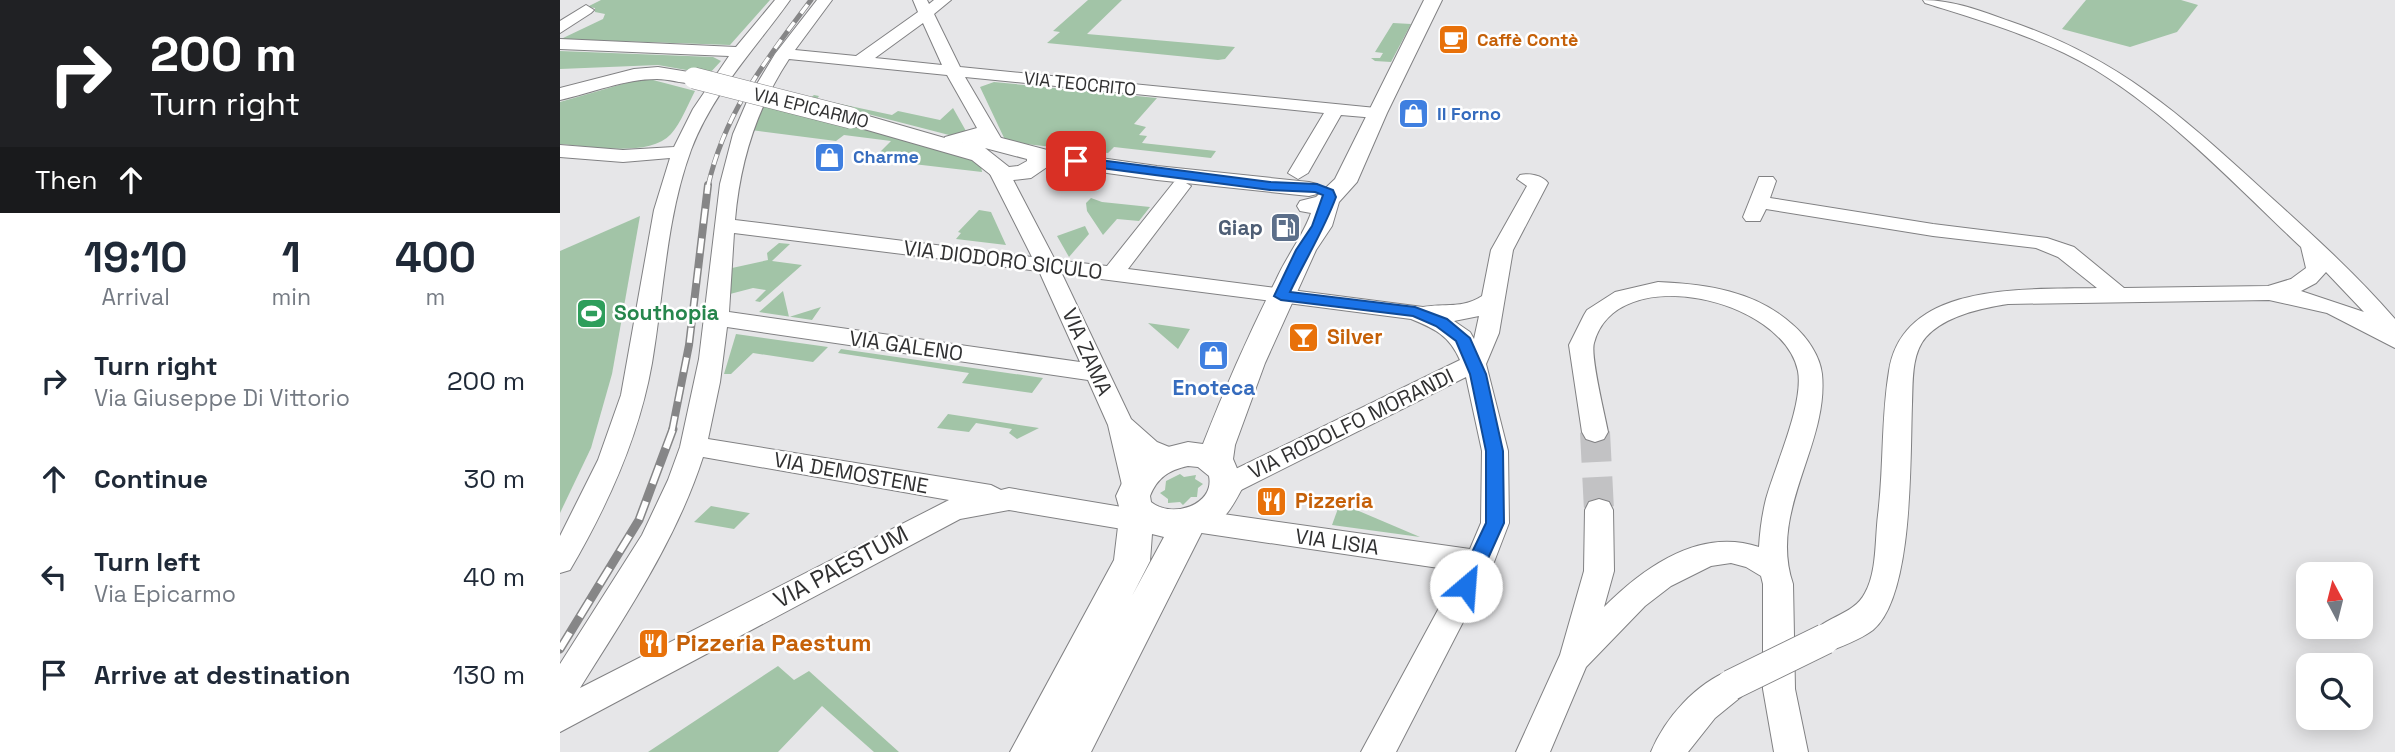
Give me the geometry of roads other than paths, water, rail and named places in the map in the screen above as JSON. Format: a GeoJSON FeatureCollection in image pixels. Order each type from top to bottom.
{"type":"FeatureCollection","features":[{"type":"Feature","properties":{"kind":"main road"},"geometry":{"type":"LineString","coordinates":[[927,138],[976,143],[1032,166],[1181,186],[1311,194],[1345,183],[1371,123],[1433,0]]}},
{"type":"Feature","properties":{"kind":"main road"},"geometry":{"type":"LineString","coordinates":[[560,74],[652,70],[694,78]]}},
{"type":"Feature","properties":{"kind":"main road"},"geometry":{"type":"LineString","coordinates":[[560,74],[573,75],[577,81],[560,94]]}},
{"type":"Feature","properties":{"kind":"main road"},"geometry":{"type":"LineString","coordinates":[[560,94],[645,74],[694,78]]}},
{"type":"Feature","properties":{"kind":"main road","name":"VIA EPICARMO"},"geometry":{"type":"LineString","coordinates":[[694,78],[927,138]]}},
{"type":"Feature","properties":{"kind":"main road"},"geometry":{"type":"LineString","coordinates":[[927,138],[976,143],[999,172],[1010,175],[1032,166],[1169,174],[1311,194]]}},
{"type":"Feature","properties":{"kind":"main road"},"geometry":{"type":"LineString","coordinates":[[1140,505],[1176,526],[1193,522],[1218,506],[1222,474],[1219,445],[1250,363],[1303,250],[1311,194]]}},
{"type":"Feature","properties":{"kind":"main road"},"geometry":{"type":"LineString","coordinates":[[1031,752],[1132,561],[1140,505],[1150,469],[1175,457],[1195,442],[1250,363]]}},
{"type":"Feature","properties":{"kind":"main road"},"geometry":{"type":"LineString","coordinates":[[1175,457],[1196,455],[1222,474]]}},
{"type":"Feature","properties":{"kind":"main road"},"geometry":{"type":"LineString","coordinates":[[1069,752],[1193,522]]}},
{"type":"Feature","properties":{"kind":"street"},"geometry":{"type":"LineString","coordinates":[[560,561],[588,516],[612,458],[633,395],[666,202],[681,152],[710,93],[739,52],[783,0]]}},
{"type":"Feature","properties":{"kind":"street"},"geometry":{"type":"LineString","coordinates":[[561,711],[678,493],[694,446],[710,372],[724,225],[732,170],[741,136],[765,82],[825,0]]}},
{"type":"Feature","properties":{"kind":"street"},"geometry":{"type":"LineString","coordinates":[[859,62],[923,6],[944,0]]}},
{"type":"Feature","properties":{"kind":"street"},"geometry":{"type":"LineString","coordinates":[[1930,0],[2021,29],[2088,60],[2129,85],[2228,169],[2311,246],[2360,293],[2395,338]]}},
{"type":"Feature","properties":{"kind":"street"},"geometry":{"type":"LineString","coordinates":[[923,6],[969,102],[980,114],[976,143]]}},
{"type":"Feature","properties":{"kind":"street"},"geometry":{"type":"LineString","coordinates":[[560,28],[586,10]]}},
{"type":"Feature","properties":{"kind":"street"},"geometry":{"type":"LineString","coordinates":[[560,44],[739,52]]}},
{"type":"Feature","properties":{"kind":"street","name":"VIA TEOCRITO"},"geometry":{"type":"LineString","coordinates":[[783,54],[1335,110],[1371,123]]}},
{"type":"Feature","properties":{"kind":"street"},"geometry":{"type":"LineString","coordinates":[[1311,194],[1335,110]]}},
{"type":"Feature","properties":{"kind":"street"},"geometry":{"type":"LineString","coordinates":[[560,151],[623,156],[681,152]]}},
{"type":"Feature","properties":{"kind":"street"},"geometry":{"type":"LineString","coordinates":[[1016,204],[1019,181],[1032,166]]}},
{"type":"Feature","properties":{"kind":"street","name":"VIA ZAMA"},"geometry":{"type":"LineString","coordinates":[[999,172],[1048,265],[1121,425]]}},
{"type":"Feature","properties":{"kind":"street"},"geometry":{"type":"LineString","coordinates":[[1474,363],[1483,350],[1488,335],[1502,250],[1538,183],[1527,179]]}},
{"type":"Feature","properties":{"kind":"street"},"geometry":{"type":"LineString","coordinates":[[1766,181],[1755,210],[2040,242],[2066,252],[2121,297]]}},
{"type":"Feature","properties":{"kind":"street"},"geometry":{"type":"LineString","coordinates":[[1113,274],[1181,186]]}},
{"type":"Feature","properties":{"kind":"street","name":"VIA DIODORO SICULO"},"geometry":{"type":"LineString","coordinates":[[724,225],[1415,312]]}},
{"type":"Feature","properties":{"kind":"street"},"geometry":{"type":"LineString","coordinates":[[2301,292],[2317,269],[2311,246]]}},
{"type":"Feature","properties":{"kind":"street"},"geometry":{"type":"LineString","coordinates":[[1595,432],[1581,345],[1583,332],[1603,309],[1641,292],[1691,289],[1725,297],[1773,320],[1800,348],[1810,372],[1809,395],[1776,516],[1773,569],[1780,598],[1779,689],[1791,752]]}},
{"type":"Feature","properties":{"kind":"street"},"geometry":{"type":"LineString","coordinates":[[2301,292],[2363,319],[2395,338]]}},
{"type":"Feature","properties":{"kind":"street"},"geometry":{"type":"LineString","coordinates":[[1668,752],[1686,724],[1709,699],[1731,685],[1862,620],[1878,601],[1885,579],[1895,491],[1901,370],[1908,345],[1918,331],[1934,319],[1977,301],[2008,297],[2301,292],[2351,297],[2360,293]]}},
{"type":"Feature","properties":{"kind":"street"},"geometry":{"type":"LineString","coordinates":[[1415,312],[1466,314],[1481,309],[1493,299]]}},
{"type":"Feature","properties":{"kind":"street"},"geometry":{"type":"LineString","coordinates":[[1378,752],[1479,562],[1495,523],[1494,451],[1474,363],[1462,338],[1441,323],[1415,312]]}},
{"type":"Feature","properties":{"kind":"street","name":"VIA GALENO"},"geometry":{"type":"LineString","coordinates":[[716,318],[1096,373]]}},
{"type":"Feature","properties":{"kind":"street","name":"VIA RODOLFO MORANDI"},"geometry":{"type":"LineString","coordinates":[[1222,474],[1474,363]]}},
{"type":"Feature","properties":{"kind":"street"},"geometry":{"type":"LineString","coordinates":[[1121,425],[1147,449],[1175,457]]}},
{"type":"Feature","properties":{"kind":"street"},"geometry":{"type":"LineString","coordinates":[[1121,425],[1140,505]]}},
{"type":"Feature","properties":{"kind":"street","name":"VIA DEMOSTENE"},"geometry":{"type":"LineString","coordinates":[[694,446],[1009,499]]}},
{"type":"Feature","properties":{"kind":"street","name":"VIA PAESTUM"},"geometry":{"type":"LineString","coordinates":[[561,711],[935,517],[979,503],[1009,499],[1059,507],[1140,505]]}},
{"type":"Feature","properties":{"kind":"street"},"geometry":{"type":"LineString","coordinates":[[1533,752],[1574,659],[1599,571],[1599,510]]}},
{"type":"Feature","properties":{"kind":"street","name":"VIA LISIA"},"geometry":{"type":"LineString","coordinates":[[1193,522],[1479,562]]}},
{"type":"Feature","properties":{"kind":"street"},"geometry":{"type":"LineString","coordinates":[[1574,659],[1634,597],[1685,563],[1710,554],[1731,551],[1754,557],[1773,569]]}},
{"type":"Feature","properties":{"kind":"tunnel"},"geometry":{"type":"LineString","coordinates":[[1595,432],[1599,510]]}},
{"type":"Feature","properties":{"kind":"railway"},"geometry":{"type":"LineString","coordinates":[[708,186],[715,159],[736,110],[763,65],[811,0]]}},
{"type":"Feature","properties":{"kind":"railway"},"geometry":{"type":"LineString","coordinates":[[672,431],[689,345],[708,185]]}},
{"type":"Feature","properties":{"kind":"railway"},"geometry":{"type":"LineString","coordinates":[[560,649],[639,520],[673,429]]}},
{"type":"Feature","properties":{"kind":"place","name":"Caffè Contè"},"geometry":{"type":"Point","coordinates":[1454,40]}},
{"type":"Feature","properties":{"kind":"place","name":"Il Forno"},"geometry":{"type":"Point","coordinates":[1414,114]}},
{"type":"Feature","properties":{"kind":"place","name":"Charme"},"geometry":{"type":"Point","coordinates":[830,157]}},
{"type":"Feature","properties":{"kind":"place","name":"Giap"},"geometry":{"type":"Point","coordinates":[1286,228]}},
{"type":"Feature","properties":{"kind":"place","name":"Southopia"},"geometry":{"type":"Point","coordinates":[591,313]}},
{"type":"Feature","properties":{"kind":"place","name":"Silver"},"geometry":{"type":"Point","coordinates":[1304,337]}},
{"type":"Feature","properties":{"kind":"place","name":"Enoteca"},"geometry":{"type":"Point","coordinates":[1214,356]}},
{"type":"Feature","properties":{"kind":"place","name":"Pizzeria"},"geometry":{"type":"Point","coordinates":[1272,501]}},
{"type":"Feature","properties":{"kind":"place","name":"Pizzeria Paestum"},"geometry":{"type":"Point","coordinates":[653,643]}}]}
